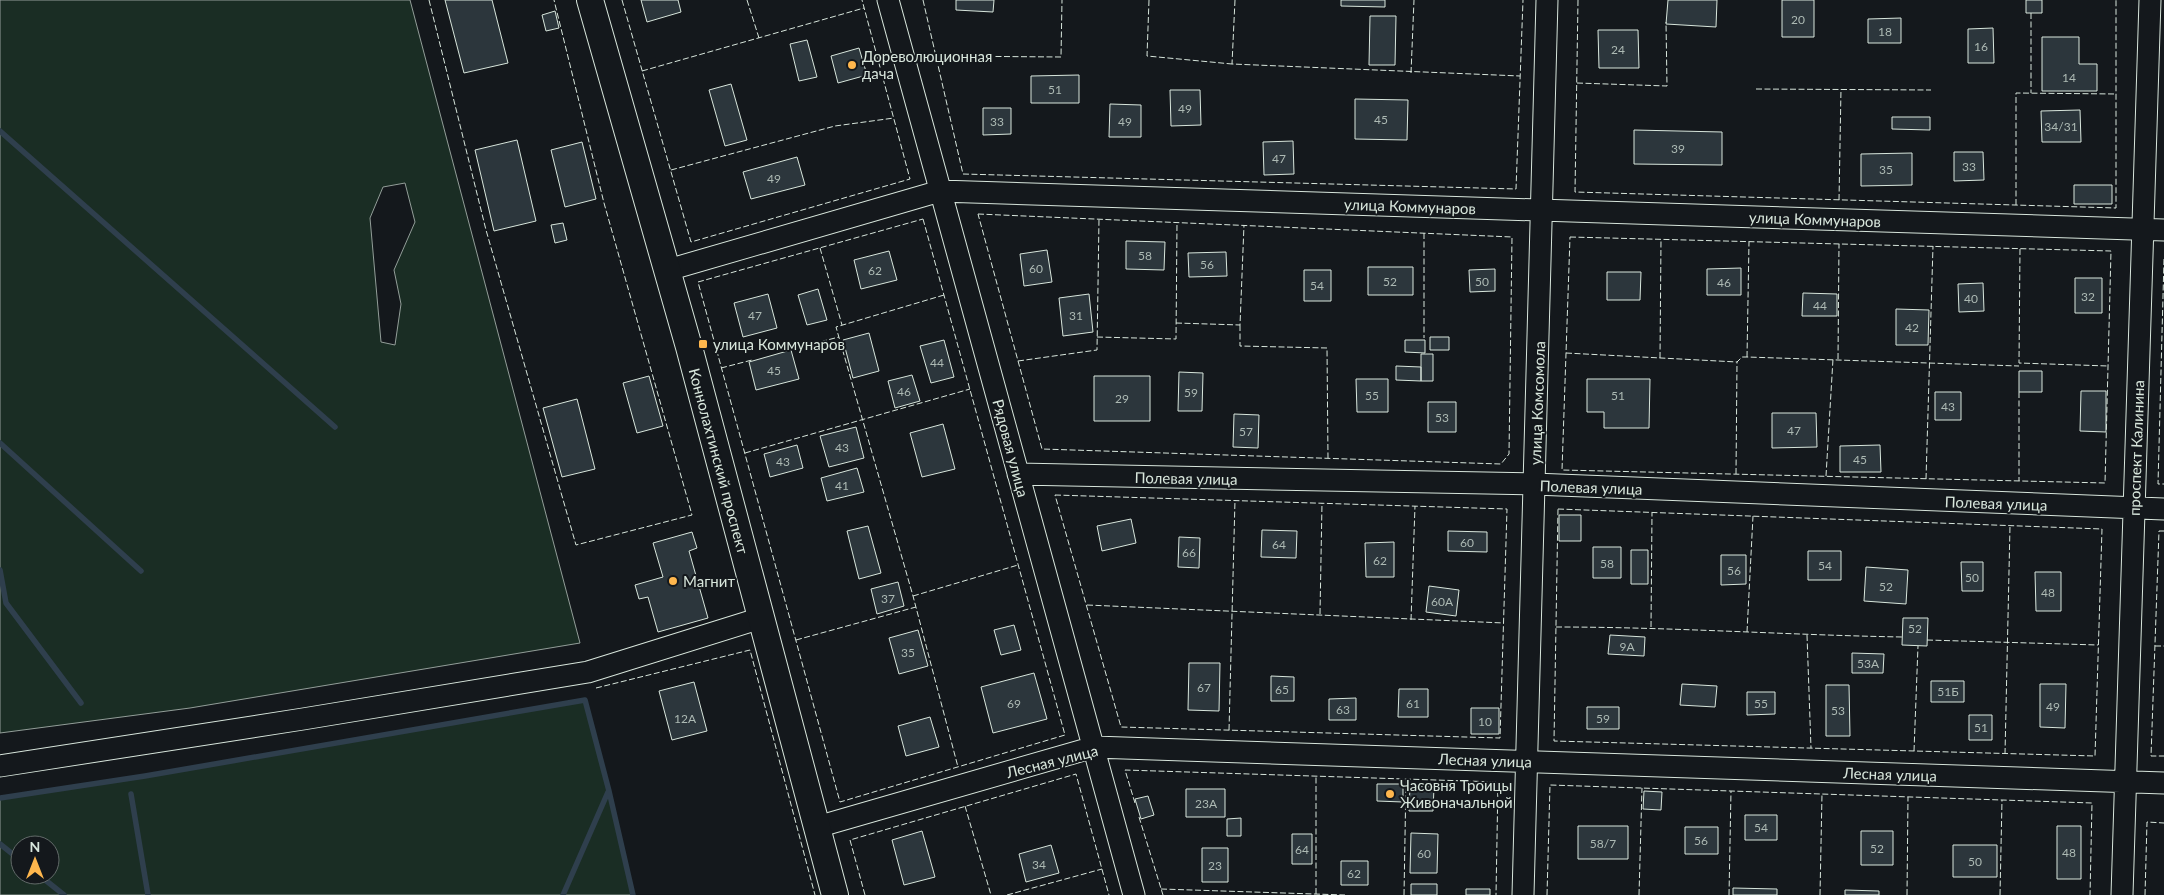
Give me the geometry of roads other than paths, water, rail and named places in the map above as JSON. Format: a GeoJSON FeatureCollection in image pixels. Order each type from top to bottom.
{"type":"FeatureCollection","features":[{"type":"Feature","properties":{"kind":"main road","name":"Коннолахтинский проспект"},"geometry":{"type":"LineString","coordinates":[[590,0],[668,270],[835,895]]}},
{"type":"Feature","properties":{"kind":"street","name":"Рядовая улица"},"geometry":{"type":"LineString","coordinates":[[888,0],[1134,895]]}},
{"type":"Feature","properties":{"kind":"street","name":"улица Комсомола"},"geometry":{"type":"LineString","coordinates":[[1523,895],[1547,0]]}},
{"type":"Feature","properties":{"kind":"street","name":"проспект Калинина"},"geometry":{"type":"LineString","coordinates":[[2122,895],[2134,508],[2154,230],[2150,0]]}},
{"type":"Feature","properties":{"kind":"street","name":"улица Коммунаров"},"geometry":{"type":"LineString","coordinates":[[668,270],[940,191],[2154,230]]}},
{"type":"Feature","properties":{"kind":"street","name":"Полевая улица"},"geometry":{"type":"LineString","coordinates":[[1018,474],[1534,484],[2164,509]]}},
{"type":"Feature","properties":{"kind":"street"},"geometry":{"type":"LineString","coordinates":[[0,766],[588,672],[761,618]]}},
{"type":"Feature","properties":{"kind":"street","name":"Лесная улица"},"geometry":{"type":"LineString","coordinates":[[817,827],[1094,747],[2164,783]]}},
{"type":"Feature","properties":{"kind":"waterway"},"geometry":{"type":"LineString","coordinates":[[0,131],[335,427]]}},
{"type":"Feature","properties":{"kind":"waterway"},"geometry":{"type":"LineString","coordinates":[[0,443],[141,571]]}},
{"type":"Feature","properties":{"kind":"waterway"},"geometry":{"type":"LineString","coordinates":[[0,570],[6,603],[81,703]]}},
{"type":"Feature","properties":{"kind":"waterway"},"geometry":{"type":"LineString","coordinates":[[0,798],[145,776],[585,700],[609,791],[633,895]]}},
{"type":"Feature","properties":{"kind":"waterway"},"geometry":{"type":"LineString","coordinates":[[563,895],[608,792]]}},
{"type":"Feature","properties":{"kind":"waterway"},"geometry":{"type":"LineString","coordinates":[[131,794],[148,895]]}},
{"type":"Feature","properties":{"kind":"waterway"},"geometry":{"type":"LineString","coordinates":[[0,844],[10,852]]}},
{"type":"Feature","properties":{"kind":"waterway"},"geometry":{"type":"LineString","coordinates":[[52,885],[64,895]]}},
{"type":"Feature","properties":{"kind":"place","name":"Дореволюционная дача"},"geometry":{"type":"Point","coordinates":[852,65]}},
{"type":"Feature","properties":{"kind":"place","name":"улица Коммунаров"},"geometry":{"type":"Point","coordinates":[703,344]}},
{"type":"Feature","properties":{"kind":"place","name":"Магнит"},"geometry":{"type":"Point","coordinates":[673,581]}},
{"type":"Feature","properties":{"kind":"place","name":"Часовня Троицы Живоначальной"},"geometry":{"type":"Point","coordinates":[1390,794]}}]}
